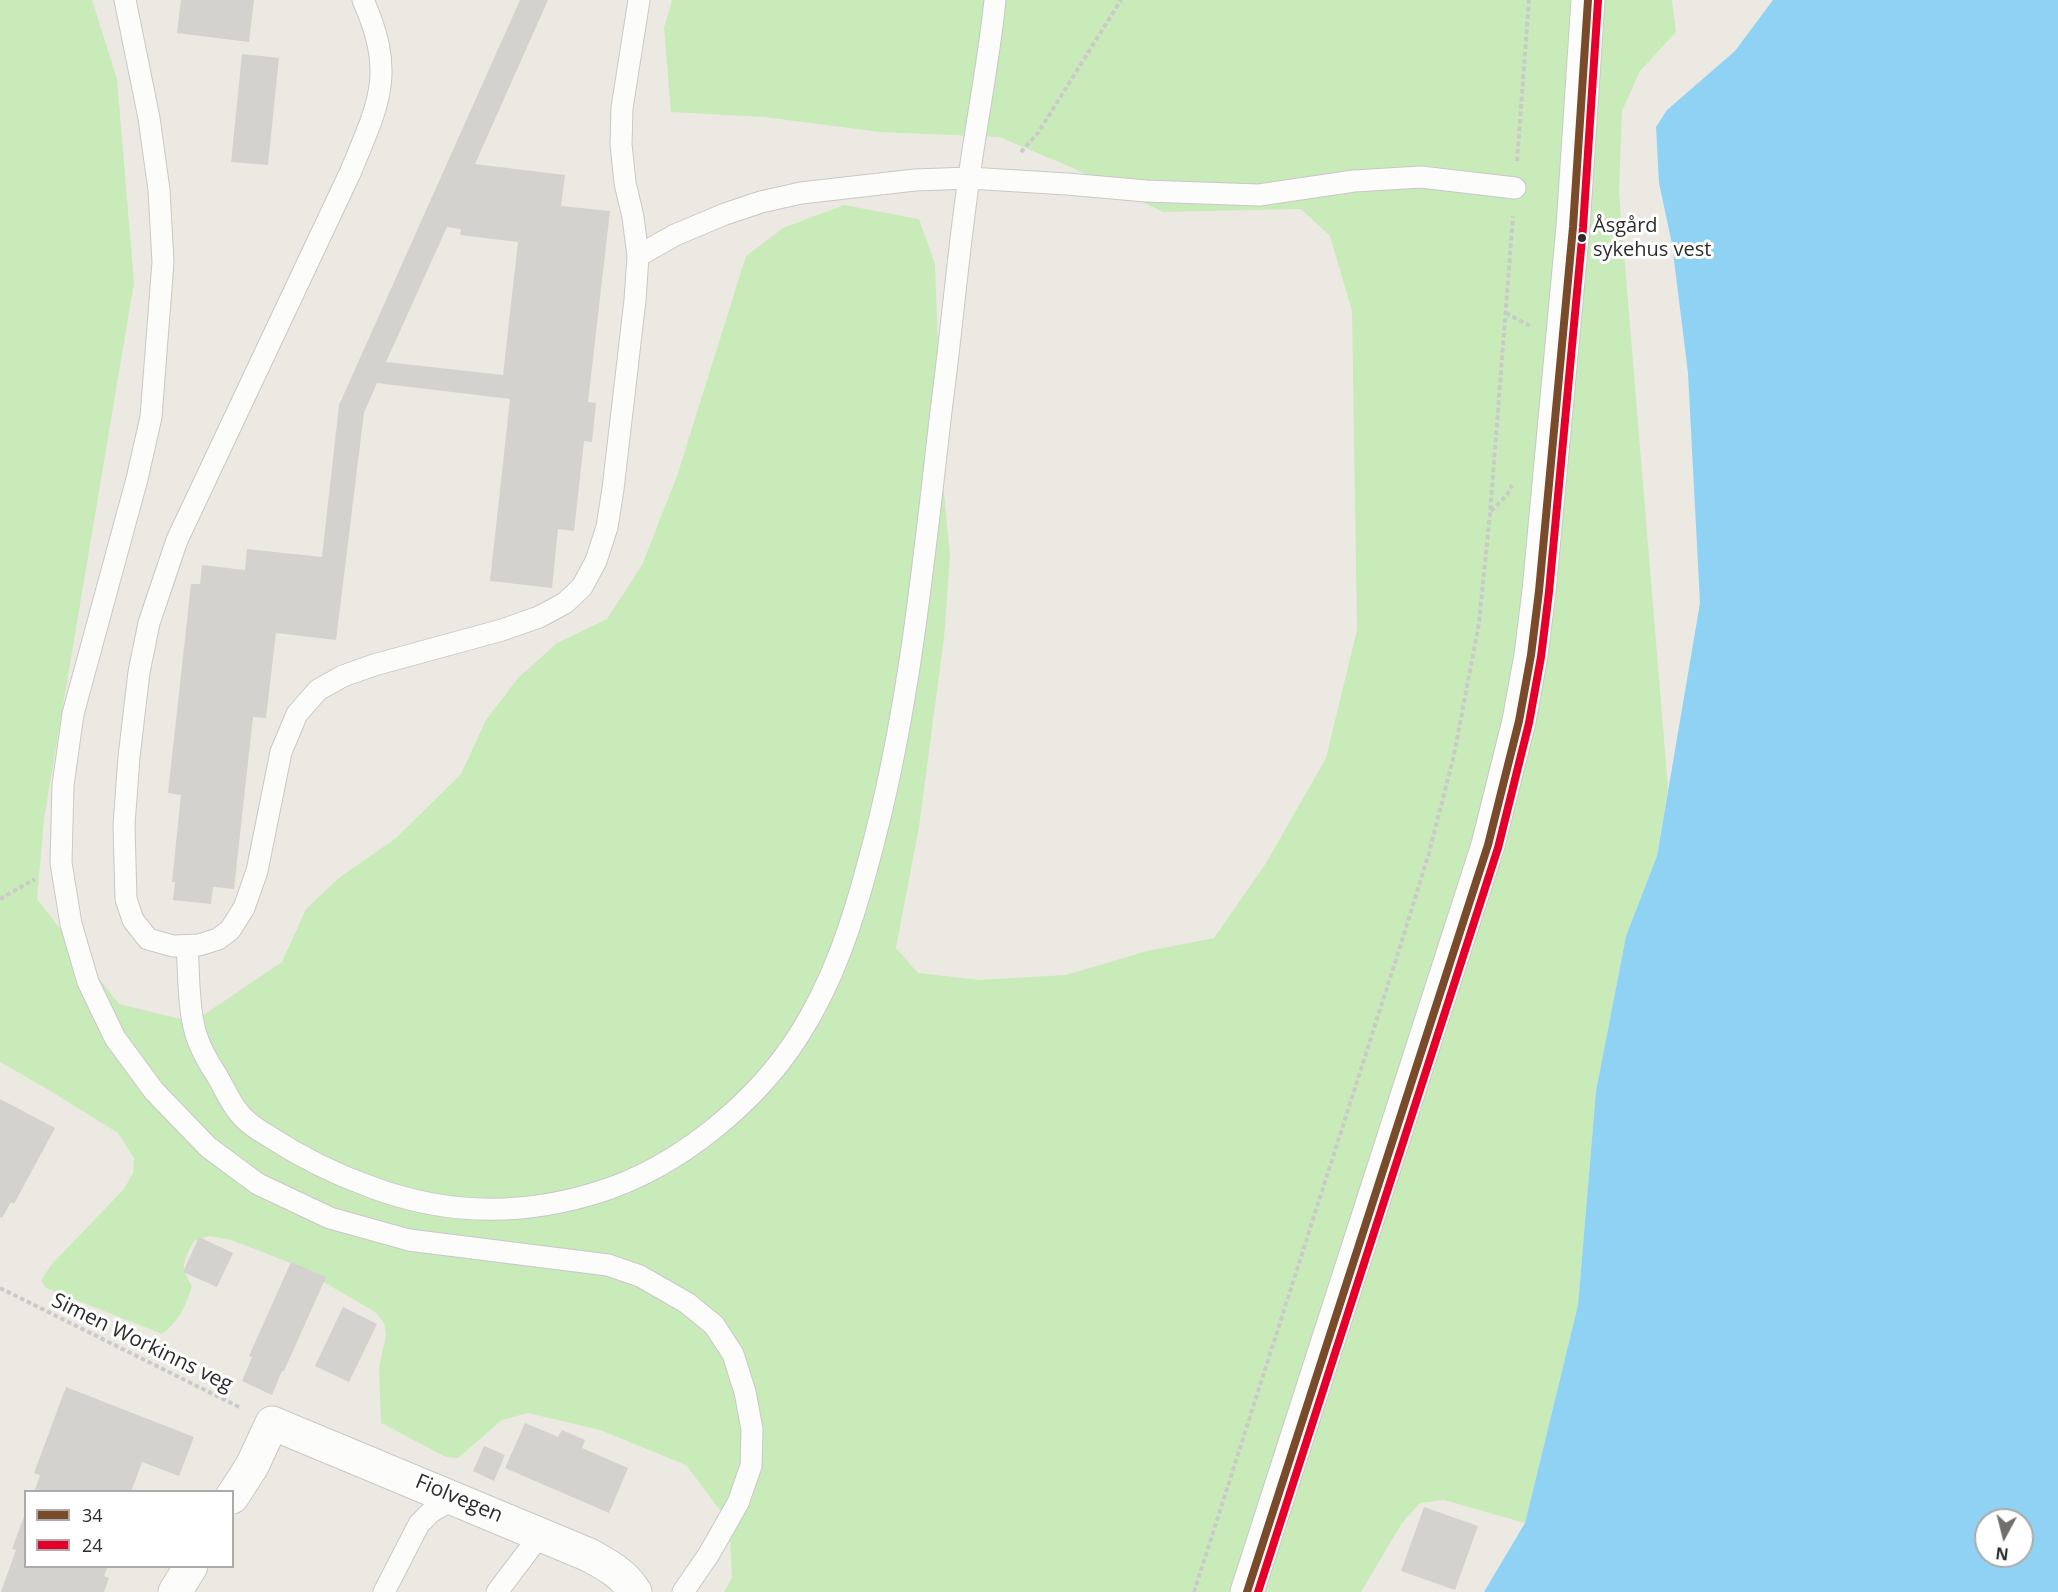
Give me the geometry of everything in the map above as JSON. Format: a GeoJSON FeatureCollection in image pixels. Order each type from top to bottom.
{"type":"FeatureCollection","features":[{"type":"Feature","properties":{"kind":"street"},"geometry":{"type":"LineString","coordinates":[[1247,1592],[1488,845],[1519,721],[1531,655],[1546,526],[1573,227],[1588,0]]}},
{"type":"Feature","properties":{"kind":"street"},"geometry":{"type":"LineString","coordinates":[[234,1494],[252,1466],[272,1423]]}},
{"type":"Feature","properties":{"kind":"street","name":"Fiolvegen"},"geometry":{"type":"LineString","coordinates":[[272,1423],[541,1534],[611,1567],[629,1583],[635,1592]]}},
{"type":"Feature","properties":{"kind":"street"},"geometry":{"type":"LineString","coordinates":[[176,1592],[190,1568]]}},
{"type":"Feature","properties":{"kind":"lane"},"geometry":{"type":"LineString","coordinates":[[125,0],[149,118],[159,190],[163,262],[151,417],[137,479],[73,714],[63,785],[61,863],[71,924],[88,982],[115,1038],[154,1091],[208,1147],[258,1184],[330,1218],[409,1240],[608,1265],[640,1276],[687,1304],[714,1325],[733,1354],[745,1392],[752,1430],[750,1466],[738,1503],[709,1554],[683,1592]]}},
{"type":"Feature","properties":{"kind":"lane"},"geometry":{"type":"LineString","coordinates":[[363,0],[372,20],[381,55],[381,87],[371,121],[350,173],[177,540],[149,623],[139,672],[124,825],[126,899],[133,920],[148,939],[173,946],[187,947],[218,939],[230,930],[244,909],[257,871],[281,752],[297,714],[318,690],[343,676],[374,665],[502,630],[539,617],[565,603],[582,587],[596,561],[607,526],[635,300],[638,256],[625,183],[621,144],[622,108],[639,0]]}},
{"type":"Feature","properties":{"kind":"lane"},"geometry":{"type":"LineString","coordinates":[[187,947],[193,1024],[208,1062],[238,1113],[257,1129],[297,1155],[344,1177],[394,1196],[449,1208],[495,1211],[578,1199],[622,1184],[669,1160],[709,1132],[740,1105],[781,1062],[800,1034],[824,989],[843,944],[862,888],[893,767],[910,666],[969,178],[995,0]]}},
{"type":"Feature","properties":{"kind":"lane"},"geometry":{"type":"LineString","coordinates":[[638,256],[724,214],[801,193],[915,180],[969,178],[1146,191],[1259,195],[1354,181],[1421,177],[1515,188]]}},
{"type":"Feature","properties":{"kind":"lane"},"geometry":{"type":"LineString","coordinates":[[384,1592],[419,1524],[431,1512],[455,1498]]}},
{"type":"Feature","properties":{"kind":"lane"},"geometry":{"type":"LineString","coordinates":[[497,1592],[541,1534]]}},
{"type":"Feature","properties":{"kind":"path"},"geometry":{"type":"LineString","coordinates":[[994,180],[1038,133],[1121,0]]}},
{"type":"Feature","properties":{"kind":"path"},"geometry":{"type":"LineString","coordinates":[[1194,1592],[1335,1155],[1429,853],[1454,755],[1479,623],[1506,313],[1529,0]]}},
{"type":"Feature","properties":{"kind":"path"},"geometry":{"type":"LineString","coordinates":[[1506,313],[1533,328]]}},
{"type":"Feature","properties":{"kind":"path"},"geometry":{"type":"LineString","coordinates":[[1490,512],[1507,495],[1515,480]]}},
{"type":"Feature","properties":{"kind":"path"},"geometry":{"type":"LineString","coordinates":[[0,899],[61,863]]}},
{"type":"Feature","properties":{"kind":"path","name":"Simen Workinns veg"},"geometry":{"type":"LineString","coordinates":[[0,1288],[272,1423]]}},
{"type":"Feature","properties":{"kind":"green space"},"geometry":{"type":"Polygon","coordinates":[[[0,0],[92,0],[117,79],[134,283],[44,819],[37,899],[119,1004],[193,1022],[282,962],[306,909],[340,877],[395,839],[461,774],[486,720],[518,678],[557,643],[607,619],[642,565],[677,476],[746,256],[783,228],[844,205],[919,219],[935,264],[943,482],[950,556],[944,638],[919,827],[896,948],[918,973],[979,980],[1066,975],[1147,951],[1214,938],[1266,863],[1326,758],[1357,630],[1352,311],[1330,236],[1301,209],[1163,212],[1071,167],[999,137],[880,132],[764,117],[671,112],[664,28],[672,0],[1672,0],[1676,32],[1640,71],[1622,111],[1619,192],[1668,788],[1657,856],[1626,936],[1596,1091],[1578,1305],[1525,1523],[1444,1500],[1420,1503],[1402,1523],[1361,1592],[724,1592],[732,1578],[730,1540],[720,1510],[686,1465],[600,1430],[528,1413],[502,1420],[458,1458],[446,1457],[381,1423],[379,1368],[386,1335],[384,1323],[375,1312],[293,1264],[231,1240],[209,1236],[194,1241],[184,1263],[185,1273],[192,1286],[190,1293],[177,1319],[162,1334],[46,1288],[41,1281],[51,1265],[124,1189],[133,1173],[134,1158],[118,1133],[0,1062],[0,0]]]}},
{"type":"Feature","properties":{"kind":"water"},"geometry":{"type":"Polygon","coordinates":[[[1773,0],[2058,0],[2058,1592],[1484,1592],[1525,1523],[1578,1305],[1596,1091],[1626,936],[1657,856],[1700,603],[1688,373],[1672,244],[1659,183],[1656,127],[1667,110],[1735,51],[1773,0]]]}},
{"type":"Feature","properties":{"kind":"building"},"geometry":{"type":"Polygon","coordinates":[[[181,0],[254,0],[249,42],[177,33],[181,0]]]}},
{"type":"Feature","properties":{"kind":"building"},"geometry":{"type":"Polygon","coordinates":[[[520,0],[548,0],[475,164],[565,175],[561,206],[610,211],[588,402],[596,403],[592,442],[584,441],[574,531],[558,529],[552,588],[490,581],[510,399],[377,383],[364,413],[336,640],[276,633],[266,718],[253,717],[234,889],[213,887],[211,904],[173,900],[175,882],[172,882],[181,795],[168,793],[191,584],[200,584],[202,565],[245,570],[247,549],[322,557],[339,405],[520,0]],[[447,227],[386,362],[503,375],[518,242],[460,235],[461,229],[447,227]]]}},
{"type":"Feature","properties":{"kind":"building"},"geometry":{"type":"Polygon","coordinates":[[[242,54],[279,58],[268,165],[231,162],[242,54]]]}},
{"type":"Feature","properties":{"kind":"building"},"geometry":{"type":"Polygon","coordinates":[[[0,1099],[55,1128],[14,1204],[11,1202],[2,1218],[0,1217],[0,1099]]]}},
{"type":"Feature","properties":{"kind":"building"},"geometry":{"type":"Polygon","coordinates":[[[199,1237],[233,1253],[217,1287],[183,1272],[199,1237]]]}},
{"type":"Feature","properties":{"kind":"building"},"geometry":{"type":"Polygon","coordinates":[[[291,1262],[326,1277],[272,1395],[242,1381],[252,1357],[249,1356],[291,1262]]]}},
{"type":"Feature","properties":{"kind":"building"},"geometry":{"type":"Polygon","coordinates":[[[343,1307],[377,1324],[349,1382],[315,1366],[343,1307]]]}},
{"type":"Feature","properties":{"kind":"building"},"geometry":{"type":"Polygon","coordinates":[[[66,1387],[194,1437],[179,1476],[142,1462],[132,1490],[35,1490],[40,1475],[34,1473],[66,1387]]]}},
{"type":"Feature","properties":{"kind":"building"},"geometry":{"type":"Polygon","coordinates":[[[525,1423],[558,1437],[562,1430],[585,1440],[582,1448],[628,1468],[609,1513],[505,1468],[525,1423]]]}},
{"type":"Feature","properties":{"kind":"building"},"geometry":{"type":"Polygon","coordinates":[[[484,1446],[505,1455],[494,1481],[473,1471],[484,1446]]]}},
{"type":"Feature","properties":{"kind":"building"},"geometry":{"type":"Polygon","coordinates":[[[1424,1507],[1478,1526],[1455,1590],[1401,1571],[1424,1507]]]}},
{"type":"Feature","properties":{"kind":"building"},"geometry":{"type":"Polygon","coordinates":[[[24,1517],[24,1568],[107,1568],[104,1576],[109,1578],[104,1592],[1,1592],[16,1550],[12,1549],[24,1517]]]}},
{"type":"Feature","properties":{"kind":"transit line","name":"34"},"geometry":{"type":"LineString","coordinates":[[1247,1592],[1488,845],[1519,721],[1531,655],[1539,591],[1573,227],[1588,0]]}},
{"type":"Feature","properties":{"kind":"transit line","name":"24"},"geometry":{"type":"LineString","coordinates":[[1258,1592],[1498,848],[1529,723],[1541,657],[1549,592],[1583,228],[1598,1]]}},
{"type":"Feature","properties":{"kind":"place","name":"Åsgård sykehus vest"},"geometry":{"type":"Point","coordinates":[1582,238]}}]}
